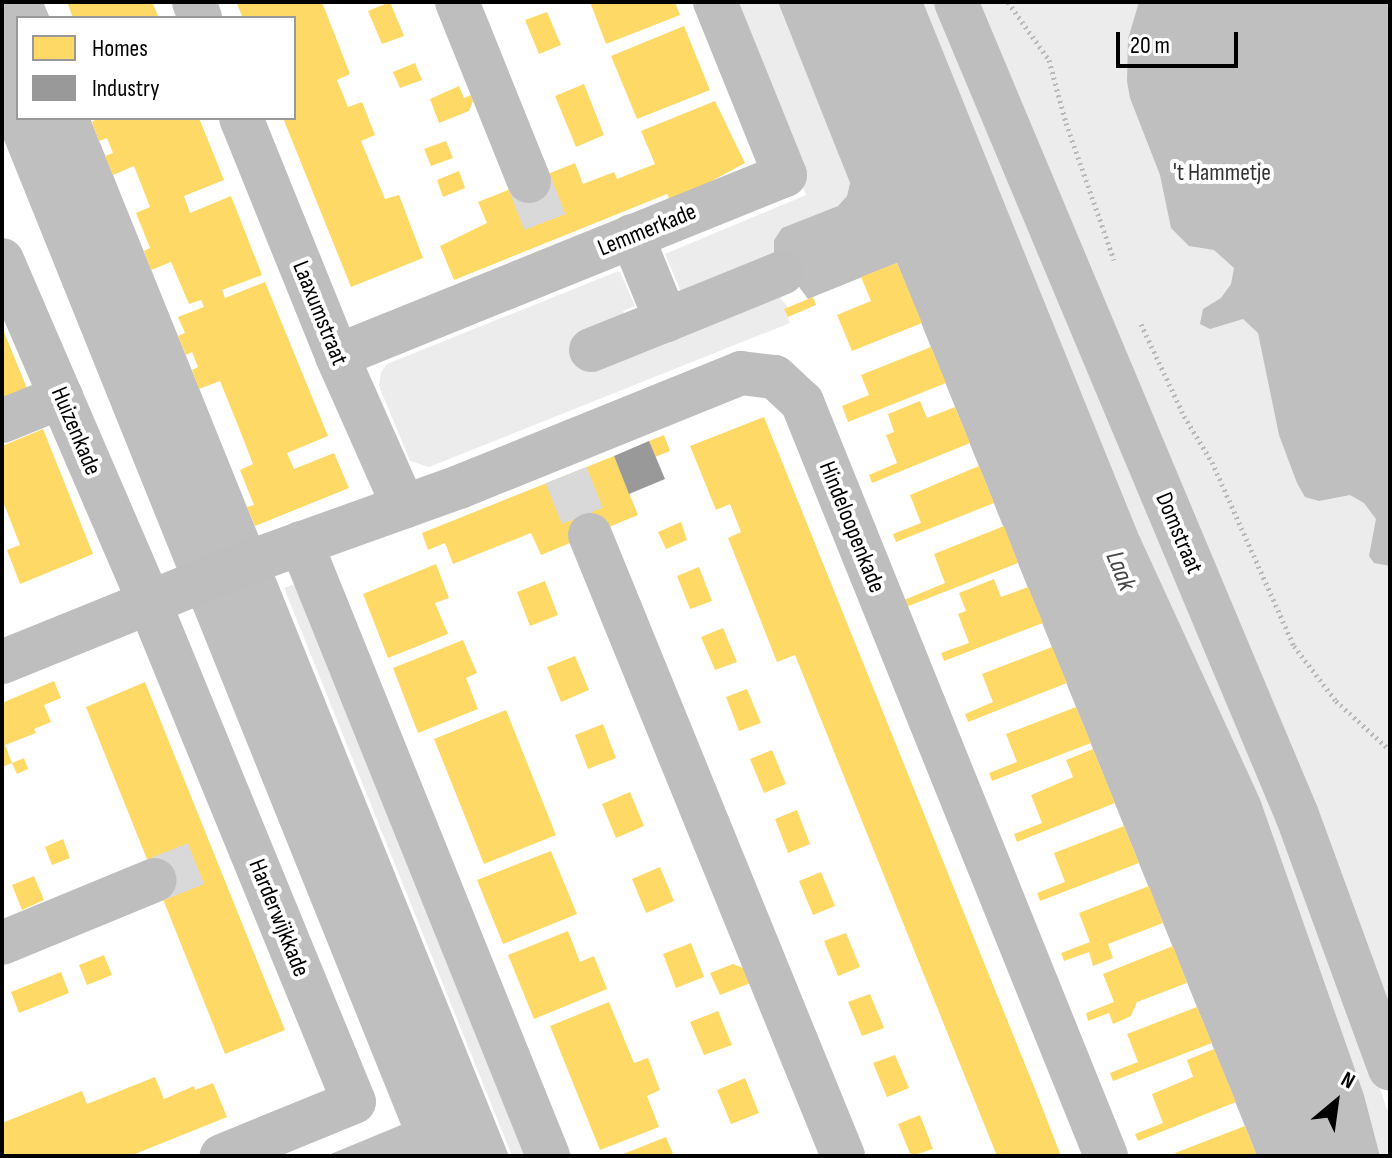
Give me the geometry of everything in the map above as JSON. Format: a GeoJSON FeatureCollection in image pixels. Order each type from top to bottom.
{"type":"FeatureCollection","features":[{"type":"Feature","properties":{"kind":"street"},"geometry":{"type":"LineString","coordinates":[[457,2],[529,181]]}},
{"type":"Feature","properties":{"kind":"street","name":"Lemmerkade"},"geometry":{"type":"LineString","coordinates":[[337,356],[557,252],[632,236],[785,175],[715,2]]}},
{"type":"Feature","properties":{"kind":"street","name":"Domstraat"},"geometry":{"type":"LineString","coordinates":[[956,2],[1297,815],[1390,1069]]}},
{"type":"Feature","properties":{"kind":"street","name":"Laaxumstraat"},"geometry":{"type":"LineString","coordinates":[[242,120],[337,356],[404,507]]}},
{"type":"Feature","properties":{"kind":"street"},"geometry":{"type":"LineString","coordinates":[[632,236],[666,320]]}},
{"type":"Feature","properties":{"kind":"street","name":"Huizenkade"},"geometry":{"type":"LineString","coordinates":[[2,260],[149,602]]}},
{"type":"Feature","properties":{"kind":"street"},"geometry":{"type":"LineString","coordinates":[[591,350],[782,273]]}},
{"type":"Feature","properties":{"kind":"street","name":"Hindeloopenkade"},"geometry":{"type":"LineString","coordinates":[[2,662],[301,543],[404,507],[560,461],[741,373],[775,377],[802,402],[1106,1156]]}},
{"type":"Feature","properties":{"kind":"street"},"geometry":{"type":"LineString","coordinates":[[2,421],[61,397]]}},
{"type":"Feature","properties":{"kind":"street"},"geometry":{"type":"LineString","coordinates":[[590,535],[843,1156]]}},
{"type":"Feature","properties":{"kind":"street"},"geometry":{"type":"LineString","coordinates":[[301,543],[548,1156]]}},
{"type":"Feature","properties":{"kind":"street","name":"Harderwijkkade"},"geometry":{"type":"LineString","coordinates":[[149,602],[232,849],[354,1102],[222,1156]]}},
{"type":"Feature","properties":{"kind":"street"},"geometry":{"type":"LineString","coordinates":[[2,943],[155,880]]}},
{"type":"Feature","properties":{"kind":"path"},"geometry":{"type":"LineString","coordinates":[[1008,2],[1049,60],[1066,123],[1119,274]]}},
{"type":"Feature","properties":{"kind":"path"},"geometry":{"type":"LineString","coordinates":[[1136,312],[1184,416],[1212,462],[1294,646],[1336,701],[1390,750]]}},
{"type":"Feature","properties":{"kind":"green space"},"geometry":{"type":"Polygon","coordinates":[[[729,2],[779,2],[850,183],[847,196],[838,206],[782,228],[774,240],[774,253],[684,299],[665,254],[806,195],[729,2]]]}},
{"type":"Feature","properties":{"kind":"green space"},"geometry":{"type":"Polygon","coordinates":[[[923,2],[940,2],[1353,1008],[1390,1118],[1390,1156],[1380,1156],[1364,1095],[1260,799],[1138,533],[923,2]]]}},
{"type":"Feature","properties":{"kind":"green space","name":"'t Hammetje"},"geometry":{"type":"Polygon","coordinates":[[[970,2],[1390,2],[1390,1075],[970,2]]]}},
{"type":"Feature","properties":{"kind":"green space"},"geometry":{"type":"Polygon","coordinates":[[[620,272],[635,306],[623,311],[628,322],[773,289],[788,307],[785,309],[790,323],[429,467],[410,461],[379,386],[381,372],[387,364],[620,272]]]}},
{"type":"Feature","properties":{"kind":"green space"},"geometry":{"type":"Polygon","coordinates":[[[303,581],[535,1156],[512,1156],[284,588],[303,581]]]}},
{"type":"Feature","properties":{"kind":"water"},"geometry":{"type":"Polygon","coordinates":[[[2,2],[43,2],[49,16],[16,16],[16,120],[91,120],[509,1156],[326,1156],[401,1125],[2,135],[2,2]]]}},
{"type":"Feature","properties":{"kind":"water","name":"Laak"},"geometry":{"type":"Polygon","coordinates":[[[778,2],[923,2],[1138,533],[1260,799],[1364,1095],[1380,1156],[1257,1156],[897,263],[808,299],[774,253],[774,240],[782,228],[838,206],[847,196],[850,183],[778,2]]]}},
{"type":"Feature","properties":{"kind":"water"},"geometry":{"type":"Polygon","coordinates":[[[1139,2],[1390,2],[1390,566],[1374,563],[1369,556],[1376,519],[1364,503],[1350,495],[1319,501],[1305,497],[1297,483],[1279,435],[1258,333],[1243,319],[1210,329],[1200,324],[1203,309],[1221,298],[1231,284],[1234,268],[1214,250],[1189,246],[1171,228],[1160,175],[1130,98],[1127,81],[1128,39],[1139,2]]]}},
{"type":"Feature","properties":{"kind":"building: Homes"},"geometry":{"type":"Polygon","coordinates":[[[67,2],[152,2],[158,16],[72,16],[67,2]]]}},
{"type":"Feature","properties":{"kind":"building: Homes"},"geometry":{"type":"Polygon","coordinates":[[[236,2],[322,2],[350,74],[337,80],[348,107],[362,102],[375,135],[361,141],[385,199],[399,195],[423,258],[351,287],[284,120],[296,120],[296,16],[242,16],[236,2]]]}},
{"type":"Feature","properties":{"kind":"building: Homes"},"geometry":{"type":"Polygon","coordinates":[[[390,2],[404,36],[382,44],[368,11],[390,2]]]}},
{"type":"Feature","properties":{"kind":"building: Homes"},"geometry":{"type":"Polygon","coordinates":[[[590,2],[675,2],[680,15],[606,44],[590,2]]]}},
{"type":"Feature","properties":{"kind":"building: Homes"},"geometry":{"type":"Polygon","coordinates":[[[547,12],[561,45],[539,54],[525,20],[547,12]]]}},
{"type":"Feature","properties":{"kind":"building: Homes"},"geometry":{"type":"Polygon","coordinates":[[[684,26],[710,90],[637,119],[611,56],[684,26]]]}},
{"type":"Feature","properties":{"kind":"building: Homes"},"geometry":{"type":"Polygon","coordinates":[[[415,63],[422,80],[400,88],[393,72],[415,63]]]}},
{"type":"Feature","properties":{"kind":"building: Homes"},"geometry":{"type":"Polygon","coordinates":[[[584,84],[604,135],[576,147],[555,96],[584,84]]]}},
{"type":"Feature","properties":{"kind":"building: Homes"},"geometry":{"type":"Polygon","coordinates":[[[459,86],[464,98],[471,95],[473,101],[469,111],[439,123],[430,99],[459,86]]]}},
{"type":"Feature","properties":{"kind":"building: Homes"},"geometry":{"type":"Polygon","coordinates":[[[715,101],[745,163],[671,203],[667,194],[454,280],[440,246],[487,223],[478,202],[575,163],[583,184],[614,172],[617,179],[655,164],[641,131],[715,101]]]}},
{"type":"Feature","properties":{"kind":"building: Homes"},"geometry":{"type":"Polygon","coordinates":[[[200,120],[224,180],[184,196],[190,213],[231,196],[262,275],[222,290],[225,298],[265,282],[328,436],[287,453],[294,469],[334,453],[349,488],[255,526],[247,507],[254,505],[240,470],[253,464],[220,381],[199,389],[192,370],[198,367],[192,352],[186,355],[178,336],[185,333],[178,317],[204,307],[201,300],[189,304],[171,262],[151,270],[144,251],[150,248],[136,213],[150,207],[134,166],[113,175],[105,156],[113,153],[107,138],[99,141],[92,122],[200,120]]]}},
{"type":"Feature","properties":{"kind":"building: Homes"},"geometry":{"type":"Polygon","coordinates":[[[446,141],[453,158],[431,166],[424,149],[446,141]]]}},
{"type":"Feature","properties":{"kind":"building: Homes"},"geometry":{"type":"Polygon","coordinates":[[[459,171],[465,188],[443,197],[437,180],[459,171]]]}},
{"type":"Feature","properties":{"kind":"building: Homes"},"geometry":{"type":"Polygon","coordinates":[[[897,263],[922,323],[852,351],[837,315],[871,301],[861,277],[897,263]]]}},
{"type":"Feature","properties":{"kind":"building: Homes"},"geometry":{"type":"Polygon","coordinates":[[[813,297],[816,305],[788,317],[784,309],[813,297]]]}},
{"type":"Feature","properties":{"kind":"building: Homes"},"geometry":{"type":"Polygon","coordinates":[[[2,327],[31,398],[2,410],[2,327]]]}},
{"type":"Feature","properties":{"kind":"building: Homes"},"geometry":{"type":"Polygon","coordinates":[[[931,347],[946,383],[848,422],[842,406],[869,395],[861,375],[931,347]]]}},
{"type":"Feature","properties":{"kind":"building: Homes"},"geometry":{"type":"Polygon","coordinates":[[[920,401],[927,418],[955,407],[970,443],[872,483],[869,475],[897,463],[886,435],[894,432],[888,414],[920,401]]]}},
{"type":"Feature","properties":{"kind":"building: Homes"},"geometry":{"type":"Polygon","coordinates":[[[764,417],[1061,1156],[997,1156],[795,655],[777,662],[728,538],[741,532],[730,504],[716,510],[690,446],[764,417]]]}},
{"type":"Feature","properties":{"kind":"building: Homes"},"geometry":{"type":"Polygon","coordinates":[[[43,429],[93,554],[20,584],[7,550],[20,545],[2,499],[2,446],[43,429]]]}},
{"type":"Feature","properties":{"kind":"building: Homes"},"geometry":{"type":"Polygon","coordinates":[[[664,435],[670,451],[655,457],[649,441],[664,435]]]}},
{"type":"Feature","properties":{"kind":"building: Homes"},"geometry":{"type":"Polygon","coordinates":[[[614,456],[638,515],[541,555],[531,533],[453,564],[445,543],[428,550],[422,533],[614,456]]]}},
{"type":"Feature","properties":{"kind":"building: Homes"},"geometry":{"type":"Polygon","coordinates":[[[979,466],[994,503],[896,542],[893,534],[921,523],[910,495],[979,466]]]}},
{"type":"Feature","properties":{"kind":"building: Homes"},"geometry":{"type":"Polygon","coordinates":[[[681,522],[687,540],[666,549],[658,532],[681,522]]]}},
{"type":"Feature","properties":{"kind":"building: Homes"},"geometry":{"type":"Polygon","coordinates":[[[1004,526],[1018,563],[906,607],[904,600],[945,583],[934,554],[1004,526]]]}},
{"type":"Feature","properties":{"kind":"building: Homes"},"geometry":{"type":"Polygon","coordinates":[[[436,564],[449,598],[435,603],[448,634],[388,658],[363,594],[436,564]]]}},
{"type":"Feature","properties":{"kind":"building: Homes"},"geometry":{"type":"Polygon","coordinates":[[[699,567],[712,601],[690,609],[677,576],[699,567]]]}},
{"type":"Feature","properties":{"kind":"building: Homes"},"geometry":{"type":"Polygon","coordinates":[[[994,579],[1001,597],[1028,587],[1043,623],[944,661],[941,653],[969,643],[958,614],[966,611],[959,593],[994,579]]]}},
{"type":"Feature","properties":{"kind":"building: Homes"},"geometry":{"type":"Polygon","coordinates":[[[545,581],[558,615],[530,626],[517,592],[545,581]]]}},
{"type":"Feature","properties":{"kind":"building: Homes"},"geometry":{"type":"Polygon","coordinates":[[[723,628],[737,662],[715,670],[701,637],[723,628]]]}},
{"type":"Feature","properties":{"kind":"building: Homes"},"geometry":{"type":"Polygon","coordinates":[[[463,640],[477,673],[466,678],[478,709],[418,733],[393,668],[463,640]]]}},
{"type":"Feature","properties":{"kind":"building: Homes"},"geometry":{"type":"Polygon","coordinates":[[[1052,647],[1067,683],[968,722],[965,714],[993,702],[982,674],[1052,647]]]}},
{"type":"Feature","properties":{"kind":"building: Homes"},"geometry":{"type":"Polygon","coordinates":[[[575,656],[589,690],[561,702],[547,667],[575,656]]]}},
{"type":"Feature","properties":{"kind":"building: Homes"},"geometry":{"type":"Polygon","coordinates":[[[54,681],[61,698],[44,705],[51,722],[34,729],[36,733],[5,745],[12,763],[2,767],[2,703],[54,681]]]}},
{"type":"Feature","properties":{"kind":"building: Homes"},"geometry":{"type":"Polygon","coordinates":[[[145,682],[285,1030],[225,1054],[86,707],[145,682]]]}},
{"type":"Feature","properties":{"kind":"building: Homes"},"geometry":{"type":"Polygon","coordinates":[[[747,689],[761,723],[739,731],[726,697],[747,689]]]}},
{"type":"Feature","properties":{"kind":"building: Homes"},"geometry":{"type":"Polygon","coordinates":[[[1076,707],[1091,743],[992,781],[989,773],[1017,762],[1006,734],[1076,707]]]}},
{"type":"Feature","properties":{"kind":"building: Homes"},"geometry":{"type":"Polygon","coordinates":[[[506,710],[556,835],[484,864],[434,739],[506,710]]]}},
{"type":"Feature","properties":{"kind":"building: Homes"},"geometry":{"type":"Polygon","coordinates":[[[603,724],[616,758],[588,769],[575,735],[603,724]]]}},
{"type":"Feature","properties":{"kind":"building: Homes"},"geometry":{"type":"Polygon","coordinates":[[[1093,749],[1115,803],[1017,842],[1014,834],[1042,823],[1031,795],[1073,777],[1066,760],[1093,749]]]}},
{"type":"Feature","properties":{"kind":"building: Homes"},"geometry":{"type":"Polygon","coordinates":[[[772,750],[786,784],[764,793],[750,759],[772,750]]]}},
{"type":"Feature","properties":{"kind":"building: Homes"},"geometry":{"type":"Polygon","coordinates":[[[24,758],[28,769],[17,774],[12,763],[24,758]]]}},
{"type":"Feature","properties":{"kind":"building: Homes"},"geometry":{"type":"Polygon","coordinates":[[[630,792],[644,826],[616,838],[602,804],[630,792]]]}},
{"type":"Feature","properties":{"kind":"building: Homes"},"geometry":{"type":"Polygon","coordinates":[[[797,810],[810,844],[788,853],[775,819],[797,810]]]}},
{"type":"Feature","properties":{"kind":"building: Homes"},"geometry":{"type":"Polygon","coordinates":[[[1124,826],[1139,863],[1040,901],[1037,893],[1065,882],[1054,853],[1124,826]]]}},
{"type":"Feature","properties":{"kind":"building: Homes"},"geometry":{"type":"Polygon","coordinates":[[[63,839],[70,858],[52,865],[45,847],[63,839]]]}},
{"type":"Feature","properties":{"kind":"building: Homes"},"geometry":{"type":"Polygon","coordinates":[[[551,851],[577,914],[503,944],[477,880],[551,851]]]}},
{"type":"Feature","properties":{"kind":"building: Homes"},"geometry":{"type":"Polygon","coordinates":[[[660,867],[674,901],[646,913],[632,879],[660,867]]]}},
{"type":"Feature","properties":{"kind":"building: Homes"},"geometry":{"type":"Polygon","coordinates":[[[821,872],[835,906],[813,915],[799,881],[821,872]]]}},
{"type":"Feature","properties":{"kind":"building: Homes"},"geometry":{"type":"Polygon","coordinates":[[[34,876],[44,900],[22,910],[12,885],[34,876]]]}},
{"type":"Feature","properties":{"kind":"building: Homes"},"geometry":{"type":"Polygon","coordinates":[[[1149,886],[1163,923],[1108,944],[1113,958],[1093,966],[1089,952],[1064,961],[1061,953],[1090,942],[1079,913],[1149,886]]]}},
{"type":"Feature","properties":{"kind":"building: Homes"},"geometry":{"type":"Polygon","coordinates":[[[568,931],[580,962],[594,956],[607,989],[534,1019],[508,955],[568,931]]]}},
{"type":"Feature","properties":{"kind":"building: Homes"},"geometry":{"type":"Polygon","coordinates":[[[846,933],[860,967],[838,976],[824,941],[846,933]]]}},
{"type":"Feature","properties":{"kind":"building: Homes"},"geometry":{"type":"Polygon","coordinates":[[[691,943],[704,977],[676,988],[663,954],[691,943]]]}},
{"type":"Feature","properties":{"kind":"building: Homes"},"geometry":{"type":"Polygon","coordinates":[[[1173,946],[1187,983],[1137,1002],[1131,1016],[1113,1024],[1109,1013],[1088,1021],[1086,1013],[1114,1002],[1103,974],[1173,946]]]}},
{"type":"Feature","properties":{"kind":"building: Homes"},"geometry":{"type":"Polygon","coordinates":[[[104,955],[112,975],[87,985],[79,965],[104,955]]]}},
{"type":"Feature","properties":{"kind":"building: Homes"},"geometry":{"type":"Polygon","coordinates":[[[733,964],[748,970],[753,982],[720,995],[710,973],[733,964]]]}},
{"type":"Feature","properties":{"kind":"building: Homes"},"geometry":{"type":"Polygon","coordinates":[[[61,972],[69,993],[19,1013],[11,992],[61,972]]]}},
{"type":"Feature","properties":{"kind":"building: Homes"},"geometry":{"type":"Polygon","coordinates":[[[870,994],[884,1028],[862,1036],[848,1002],[870,994]]]}},
{"type":"Feature","properties":{"kind":"building: Homes"},"geometry":{"type":"Polygon","coordinates":[[[609,1002],[634,1063],[648,1058],[660,1090],[647,1096],[659,1127],[600,1150],[550,1026],[609,1002]]]}},
{"type":"Feature","properties":{"kind":"building: Homes"},"geometry":{"type":"Polygon","coordinates":[[[1197,1007],[1212,1043],[1113,1081],[1110,1073],[1138,1062],[1127,1034],[1197,1007]]]}},
{"type":"Feature","properties":{"kind":"building: Homes"},"geometry":{"type":"Polygon","coordinates":[[[718,1011],[732,1045],[704,1055],[690,1022],[718,1011]]]}},
{"type":"Feature","properties":{"kind":"building: Homes"},"geometry":{"type":"Polygon","coordinates":[[[1214,1049],[1236,1102],[1138,1141],[1135,1134],[1163,1123],[1152,1094],[1193,1077],[1187,1060],[1214,1049]]]}},
{"type":"Feature","properties":{"kind":"building: Homes"},"geometry":{"type":"Polygon","coordinates":[[[895,1055],[909,1088],[887,1097],[873,1063],[895,1055]]]}},
{"type":"Feature","properties":{"kind":"building: Homes"},"geometry":{"type":"Polygon","coordinates":[[[155,1077],[164,1099],[194,1086],[195,1090],[213,1083],[227,1117],[130,1156],[2,1156],[2,1123],[82,1091],[87,1104],[155,1077]]]}},
{"type":"Feature","properties":{"kind":"building: Homes"},"geometry":{"type":"Polygon","coordinates":[[[745,1078],[759,1113],[731,1124],[717,1090],[745,1078]]]}},
{"type":"Feature","properties":{"kind":"building: Homes"},"geometry":{"type":"Polygon","coordinates":[[[920,1115],[933,1149],[911,1156],[898,1124],[920,1115]]]}},
{"type":"Feature","properties":{"kind":"building: Homes"},"geometry":{"type":"Polygon","coordinates":[[[1245,1126],[1257,1156],[1176,1156],[1175,1153],[1245,1126]]]}},
{"type":"Feature","properties":{"kind":"building: Homes"},"geometry":{"type":"Polygon","coordinates":[[[666,1137],[674,1156],[618,1156],[666,1137]]]}},
{"type":"Feature","properties":{"kind":"building: Industry"},"geometry":{"type":"Polygon","coordinates":[[[649,441],[665,479],[629,494],[614,456],[649,441]]]}},
{"type":"Feature","properties":{"kind":"tunnel"},"geometry":{"type":"LineString","coordinates":[[529,181],[552,241]]}},
{"type":"Feature","properties":{"kind":"tunnel"},"geometry":{"type":"LineString","coordinates":[[566,475],[590,535]]}},
{"type":"Feature","properties":{"kind":"tunnel"},"geometry":{"type":"LineString","coordinates":[[155,880],[215,856]]}}]}
